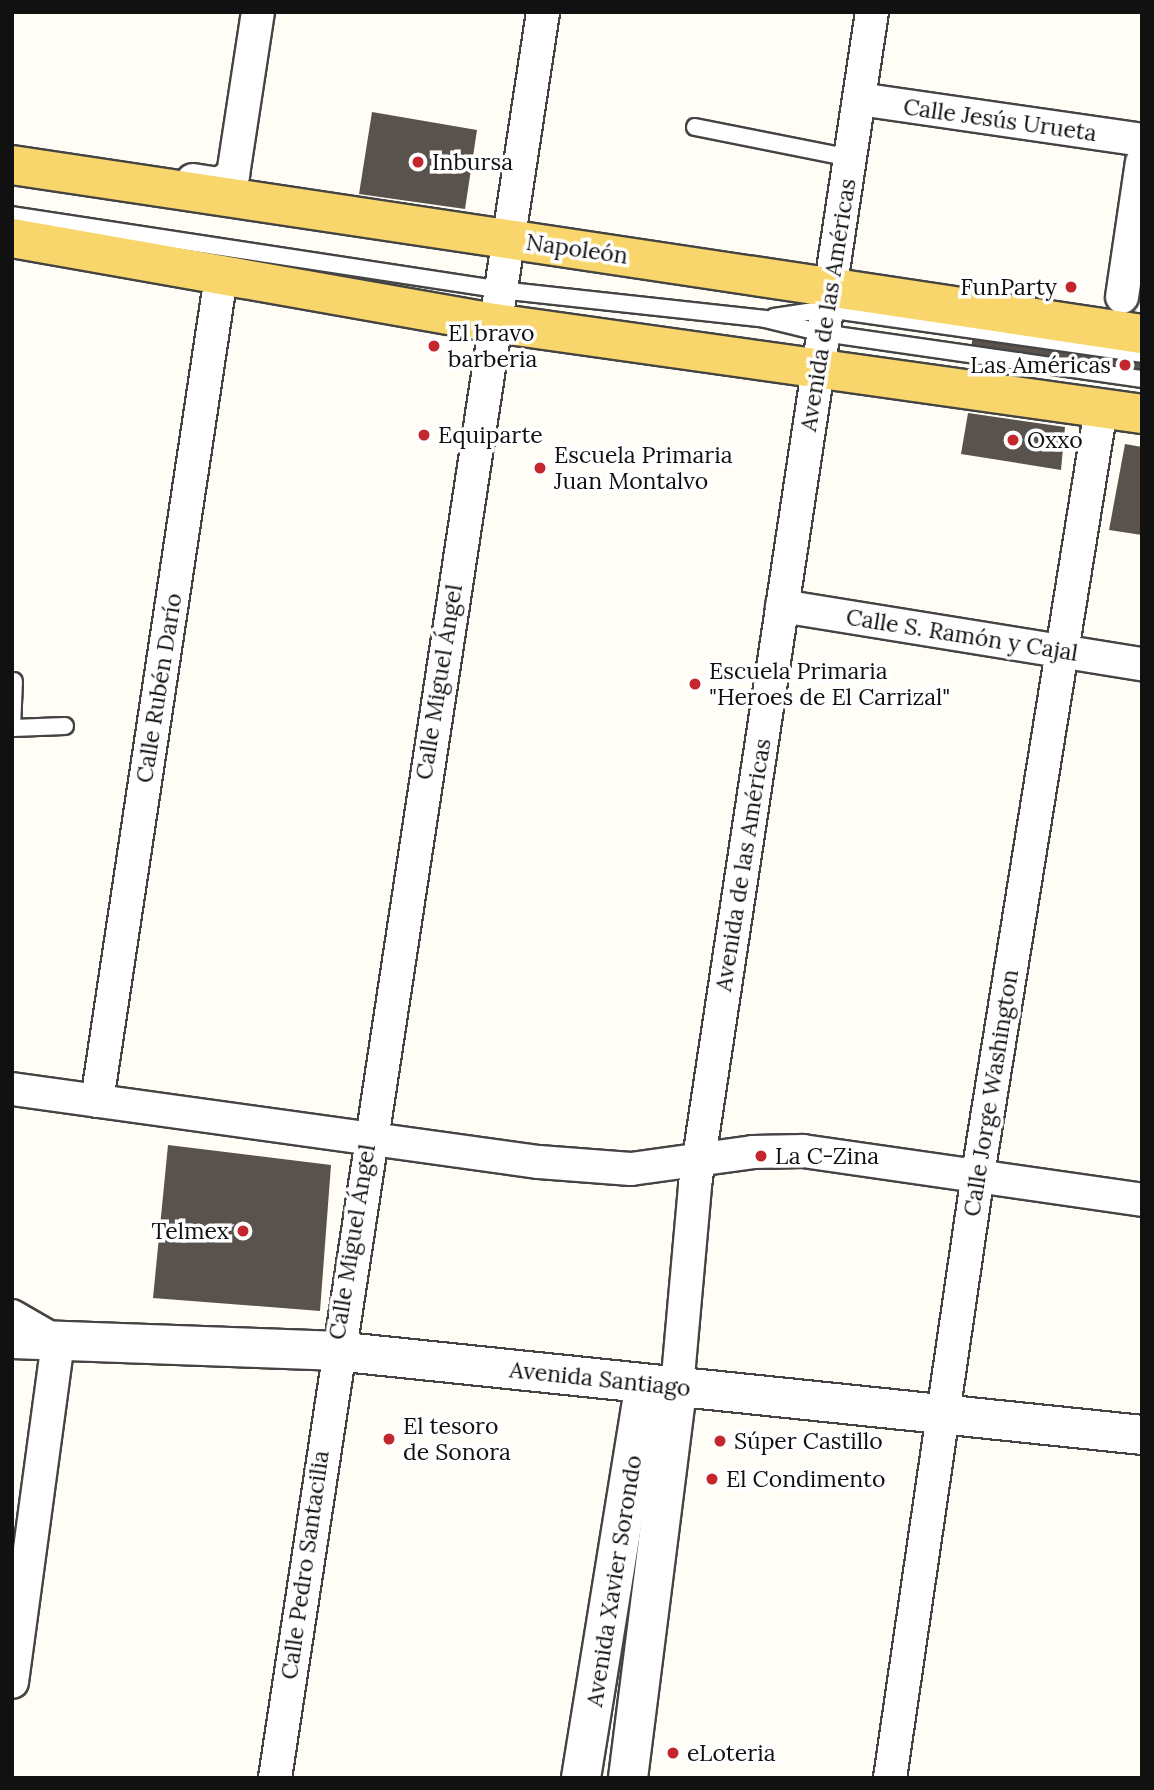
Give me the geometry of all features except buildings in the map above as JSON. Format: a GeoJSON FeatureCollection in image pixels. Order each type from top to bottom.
{"type":"FeatureCollection","features":[{"type":"Feature","properties":{"kind":"main road","name":"Napoleón"},"geometry":{"type":"LineString","coordinates":[[12,165],[508,239],[825,323],[1101,409],[1142,414]]}},
{"type":"Feature","properties":{"kind":"main road","name":"Napoleón"},"geometry":{"type":"LineString","coordinates":[[12,238],[221,276],[497,306],[825,323],[1142,334]]}},
{"type":"Feature","properties":{"kind":"street"},"geometry":{"type":"LineString","coordinates":[[12,147],[229,183],[258,12]]}},
{"type":"Feature","properties":{"kind":"street","name":"Calle Miguel Ángel"},"geometry":{"type":"LineString","coordinates":[[335,1351],[543,12]]}},
{"type":"Feature","properties":{"kind":"street","name":"Avenida de las Américas"},"geometry":{"type":"LineString","coordinates":[[661,1386],[698,1161],[872,12]]}},
{"type":"Feature","properties":{"kind":"street","name":"Calle Jesús Urueta"},"geometry":{"type":"LineString","coordinates":[[859,99],[1142,140]]}},
{"type":"Feature","properties":{"kind":"street"},"geometry":{"type":"LineString","coordinates":[[1122,297],[1142,162]]}},
{"type":"Feature","properties":{"kind":"street","name":"Napoleón"},"geometry":{"type":"LineString","coordinates":[[12,254],[128,258]]}},
{"type":"Feature","properties":{"kind":"street","name":"Calle Rubén Darío"},"geometry":{"type":"LineString","coordinates":[[97,1101],[221,276]]}},
{"type":"Feature","properties":{"kind":"street","name":"Calle Jorge Washington"},"geometry":{"type":"LineString","coordinates":[[890,1778],[978,1174],[1101,409]]}},
{"type":"Feature","properties":{"kind":"street","name":"Calle S. Ramón y Cajal"},"geometry":{"type":"LineString","coordinates":[[782,606],[1142,664]]}},
{"type":"Feature","properties":{"kind":"street"},"geometry":{"type":"LineString","coordinates":[[12,1089],[369,1139],[631,1169],[753,1152],[803,1151],[978,1174],[1142,1200]]}},
{"type":"Feature","properties":{"kind":"street","name":"Avenida Santiago"},"geometry":{"type":"LineString","coordinates":[[12,1316],[58,1343]]}},
{"type":"Feature","properties":{"kind":"street","name":"Avenida Santiago"},"geometry":{"type":"LineString","coordinates":[[12,1339],[58,1343],[335,1351],[1142,1434]]}},
{"type":"Feature","properties":{"kind":"street"},"geometry":{"type":"LineString","coordinates":[[12,1682],[58,1343]]}},
{"type":"Feature","properties":{"kind":"street","name":"Avenida Santiago"},"geometry":{"type":"LineString","coordinates":[[12,1358],[58,1343]]}},
{"type":"Feature","properties":{"kind":"street","name":"Calle Pedro Santacilia"},"geometry":{"type":"LineString","coordinates":[[275,1778],[335,1351]]}},
{"type":"Feature","properties":{"kind":"street","name":"Avenida Xavier Sorondo"},"geometry":{"type":"LineString","coordinates":[[581,1778],[661,1386]]}},
{"type":"Feature","properties":{"kind":"street","name":"Avenida Xavier Sorondo"},"geometry":{"type":"LineString","coordinates":[[628,1778],[661,1386]]}},
{"type":"Feature","properties":{"kind":"lane"},"geometry":{"type":"LineString","coordinates":[[695,127],[850,158]]}},
{"type":"Feature","properties":{"kind":"lane"},"geometry":{"type":"LineString","coordinates":[[12,215],[497,306],[825,323],[1142,354]]}},
{"type":"Feature","properties":{"kind":"lane"},"geometry":{"type":"LineString","coordinates":[[765,319],[825,323],[1142,379]]}},
{"type":"Feature","properties":{"kind":"lane"},"geometry":{"type":"LineString","coordinates":[[14,681],[13,728],[65,726]]}},
{"type":"Feature","properties":{"kind":"place","name":"Inbursa"},"geometry":{"type":"Point","coordinates":[418,162]}},
{"type":"Feature","properties":{"kind":"place","name":"FunParty"},"geometry":{"type":"Point","coordinates":[1071,287]}},
{"type":"Feature","properties":{"kind":"place","name":"El bravo barberia"},"geometry":{"type":"Point","coordinates":[434,346]}},
{"type":"Feature","properties":{"kind":"place","name":"Las Américas"},"geometry":{"type":"Point","coordinates":[1125,365]}},
{"type":"Feature","properties":{"kind":"place","name":"Equiparte"},"geometry":{"type":"Point","coordinates":[424,435]}},
{"type":"Feature","properties":{"kind":"place","name":"Oxxo"},"geometry":{"type":"Point","coordinates":[1013,440]}},
{"type":"Feature","properties":{"kind":"place","name":"Escuela Primaria Juan Montalvo"},"geometry":{"type":"Point","coordinates":[540,468]}},
{"type":"Feature","properties":{"kind":"place","name":"Escuela Primaria \"Heroes de El Carrizal\""},"geometry":{"type":"Point","coordinates":[695,684]}},
{"type":"Feature","properties":{"kind":"place","name":"La C-Zina"},"geometry":{"type":"Point","coordinates":[761,1156]}},
{"type":"Feature","properties":{"kind":"place","name":"Telmex"},"geometry":{"type":"Point","coordinates":[243,1231]}},
{"type":"Feature","properties":{"kind":"place","name":"El tesoro de Sonora"},"geometry":{"type":"Point","coordinates":[389,1439]}},
{"type":"Feature","properties":{"kind":"place","name":"Súper Castillo"},"geometry":{"type":"Point","coordinates":[720,1441]}},
{"type":"Feature","properties":{"kind":"place","name":"El Condimento"},"geometry":{"type":"Point","coordinates":[712,1479]}},
{"type":"Feature","properties":{"kind":"place","name":"eLoteria"},"geometry":{"type":"Point","coordinates":[673,1753]}}]}
